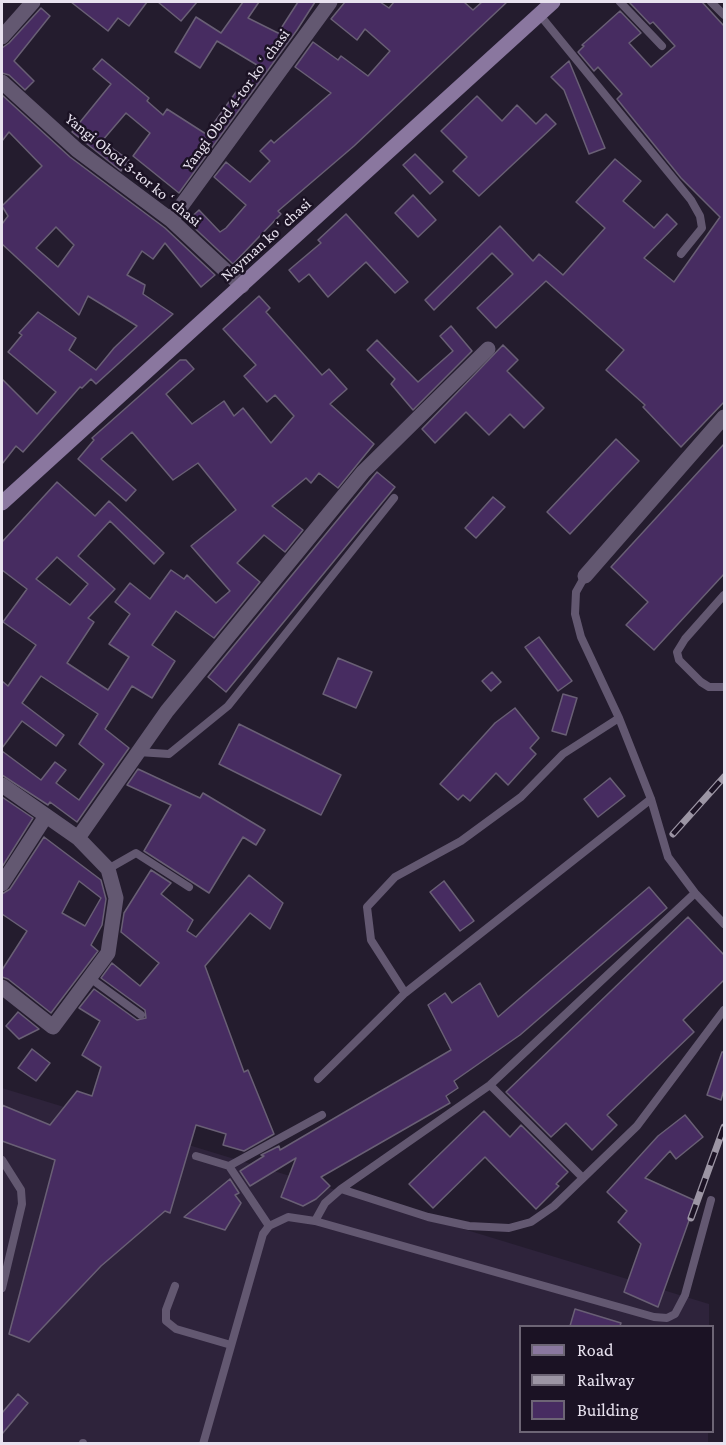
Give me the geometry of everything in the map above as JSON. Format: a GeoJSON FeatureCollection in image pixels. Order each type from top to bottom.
{"type":"FeatureCollection","features":[{"type":"Feature","properties":{"kind":"main road","name":"Nayman koʻchasi"},"geometry":{"type":"LineString","coordinates":[[2,503],[553,2]]}},
{"type":"Feature","properties":{"kind":"street"},"geometry":{"type":"LineString","coordinates":[[2,37],[33,2]]}},
{"type":"Feature","properties":{"kind":"street","name":"Yangi Obod 4-tor koʻchasi"},"geometry":{"type":"LineString","coordinates":[[171,220],[330,2]]}},
{"type":"Feature","properties":{"kind":"street","name":"Yangi Obod 3-tor koʻchasi"},"geometry":{"type":"LineString","coordinates":[[2,82],[77,150],[171,220],[242,286]]}},
{"type":"Feature","properties":{"kind":"street"},"geometry":{"type":"LineString","coordinates":[[78,838],[167,711],[363,472],[488,349]]}},
{"type":"Feature","properties":{"kind":"street"},"geometry":{"type":"LineString","coordinates":[[585,576],[724,417]]}},
{"type":"Feature","properties":{"kind":"street"},"geometry":{"type":"LineString","coordinates":[[2,785],[78,838],[108,869],[116,898],[108,953],[53,1027],[2,987]]}},
{"type":"Feature","properties":{"kind":"street"},"geometry":{"type":"LineString","coordinates":[[2,884],[46,816]]}},
{"type":"Feature","properties":{"kind":"lane"},"geometry":{"type":"LineString","coordinates":[[620,2],[662,46]]}},
{"type":"Feature","properties":{"kind":"lane"},"geometry":{"type":"LineString","coordinates":[[711,2],[724,15]]}},
{"type":"Feature","properties":{"kind":"lane"},"geometry":{"type":"LineString","coordinates":[[539,14],[691,200],[700,216],[702,228],[681,254]]}},
{"type":"Feature","properties":{"kind":"lane"},"geometry":{"type":"LineString","coordinates":[[138,752],[170,754],[228,706],[393,498]]}},
{"type":"Feature","properties":{"kind":"lane"},"geometry":{"type":"LineString","coordinates":[[585,576],[576,592],[575,614],[581,637],[619,718],[651,799],[668,857],[695,893],[724,924]]}},
{"type":"Feature","properties":{"kind":"lane"},"geometry":{"type":"LineString","coordinates":[[724,595],[685,639],[677,652],[679,660],[701,682],[709,687],[724,687]]}},
{"type":"Feature","properties":{"kind":"lane"},"geometry":{"type":"LineString","coordinates":[[405,993],[371,940],[367,907],[395,876],[461,841],[521,797],[563,754],[619,718]]}},
{"type":"Feature","properties":{"kind":"lane"},"geometry":{"type":"LineString","coordinates":[[318,1078],[405,993],[651,799]]}},
{"type":"Feature","properties":{"kind":"lane"},"geometry":{"type":"LineString","coordinates":[[108,869],[136,852],[189,887]]}},
{"type":"Feature","properties":{"kind":"lane"},"geometry":{"type":"LineString","coordinates":[[315,1221],[325,1203],[341,1189],[490,1085],[695,893]]}},
{"type":"Feature","properties":{"kind":"lane"},"geometry":{"type":"LineString","coordinates":[[90,978],[141,1015]]}},
{"type":"Feature","properties":{"kind":"lane"},"geometry":{"type":"LineString","coordinates":[[341,1189],[428,1217],[469,1226],[509,1228],[531,1222],[554,1206],[638,1126],[724,1010]]}},
{"type":"Feature","properties":{"kind":"lane"},"geometry":{"type":"LineString","coordinates":[[490,1085],[583,1178]]}},
{"type":"Feature","properties":{"kind":"lane"},"geometry":{"type":"LineString","coordinates":[[230,1166],[322,1115]]}},
{"type":"Feature","properties":{"kind":"lane"},"geometry":{"type":"LineString","coordinates":[[196,1156],[230,1166],[269,1226]]}},
{"type":"Feature","properties":{"kind":"lane"},"geometry":{"type":"LineString","coordinates":[[2,1160],[21,1190],[22,1204],[2,1288]]}},
{"type":"Feature","properties":{"kind":"lane"},"geometry":{"type":"LineString","coordinates":[[203,1443],[259,1243],[269,1226],[288,1217],[315,1221],[654,1317],[667,1318],[675,1314],[685,1295],[711,1200]]}},
{"type":"Feature","properties":{"kind":"lane"},"geometry":{"type":"LineString","coordinates":[[175,1286],[166,1310],[166,1321],[177,1329],[231,1345]]}},
{"type":"Feature","properties":{"kind":"shaded area"},"geometry":{"type":"Polygon","coordinates":[[[2,1088],[709,1304],[709,1325],[519,1325],[519,1433],[708,1433],[708,1443],[2,1443],[2,1088]]]}},
{"type":"Feature","properties":{"kind":"building"},"geometry":{"type":"Polygon","coordinates":[[[71,2],[147,2],[129,26],[118,18],[108,31],[71,2]]]}},
{"type":"Feature","properties":{"kind":"building"},"geometry":{"type":"Polygon","coordinates":[[[158,2],[197,2],[181,21],[158,2]]]}},
{"type":"Feature","properties":{"kind":"building"},"geometry":{"type":"Polygon","coordinates":[[[243,2],[259,2],[248,18],[278,33],[298,2],[315,2],[179,193],[133,156],[150,133],[126,113],[102,141],[129,160],[121,171],[72,132],[111,84],[93,69],[102,59],[149,98],[147,101],[163,115],[167,109],[206,134],[236,92],[239,94],[257,65],[217,41],[200,68],[175,52],[196,17],[221,33],[243,2]]]}},
{"type":"Feature","properties":{"kind":"building"},"geometry":{"type":"Polygon","coordinates":[[[345,2],[380,2],[389,8],[394,2],[464,2],[473,10],[482,2],[507,2],[354,146],[278,211],[281,214],[233,264],[187,221],[199,210],[220,232],[226,228],[246,205],[214,177],[226,162],[250,182],[270,161],[260,151],[271,140],[274,143],[331,93],[295,67],[313,42],[338,60],[341,56],[368,76],[390,51],[365,29],[357,40],[331,19],[345,2]]]}},
{"type":"Feature","properties":{"kind":"building"},"geometry":{"type":"Polygon","coordinates":[[[629,2],[702,2],[724,26],[724,402],[681,447],[643,407],[645,405],[606,370],[624,350],[546,281],[496,328],[477,308],[513,274],[492,253],[434,310],[425,300],[500,226],[533,261],[539,254],[563,275],[605,228],[576,202],[615,159],[641,181],[623,201],[654,228],[667,214],[677,224],[644,258],[674,282],[720,217],[681,178],[617,99],[622,94],[598,67],[594,71],[578,52],[584,46],[582,45],[620,11],[641,33],[629,43],[651,67],[675,46],[653,22],[650,24],[629,2]]]}},
{"type":"Feature","properties":{"kind":"building"},"geometry":{"type":"Polygon","coordinates":[[[41,8],[50,16],[14,61],[34,81],[25,90],[9,75],[2,73],[2,48],[41,8]]]}},
{"type":"Feature","properties":{"kind":"building"},"geometry":{"type":"Polygon","coordinates":[[[569,61],[605,148],[589,154],[564,90],[551,77],[569,61]]]}},
{"type":"Feature","properties":{"kind":"building"},"geometry":{"type":"Polygon","coordinates":[[[2,95],[70,157],[165,228],[215,275],[201,287],[165,243],[153,259],[142,251],[127,275],[145,285],[143,294],[173,314],[96,384],[91,379],[82,388],[80,387],[23,452],[16,446],[2,464],[2,379],[37,414],[56,392],[8,352],[22,335],[19,333],[38,312],[76,338],[69,350],[96,370],[114,348],[137,326],[88,296],[79,315],[2,244],[2,224],[8,216],[2,206],[42,166],[9,132],[2,141],[2,95]],[[56,227],[36,248],[58,267],[74,245],[56,227]]]}},
{"type":"Feature","properties":{"kind":"building"},"geometry":{"type":"Polygon","coordinates":[[[477,96],[502,121],[517,105],[536,124],[546,114],[556,124],[479,196],[453,171],[467,157],[441,131],[477,96]]]}},
{"type":"Feature","properties":{"kind":"building"},"geometry":{"type":"Polygon","coordinates":[[[415,154],[443,182],[430,194],[403,165],[415,154]]]}},
{"type":"Feature","properties":{"kind":"building"},"geometry":{"type":"Polygon","coordinates":[[[413,195],[436,220],[418,237],[395,213],[413,195]]]}},
{"type":"Feature","properties":{"kind":"building"},"geometry":{"type":"Polygon","coordinates":[[[346,214],[408,282],[395,293],[366,262],[328,297],[309,274],[299,282],[289,270],[321,243],[318,240],[346,214]]]}},
{"type":"Feature","properties":{"kind":"building"},"geometry":{"type":"Polygon","coordinates":[[[259,296],[270,308],[266,312],[322,375],[329,369],[347,389],[330,404],[374,444],[338,488],[319,473],[311,483],[306,478],[272,506],[303,530],[285,552],[264,535],[237,563],[260,582],[214,638],[176,611],[152,645],[175,661],[152,698],[132,686],[105,729],[129,748],[77,822],[50,802],[48,805],[2,775],[2,751],[41,780],[55,762],[66,770],[56,783],[79,800],[104,764],[79,744],[98,714],[41,676],[22,703],[64,735],[56,746],[22,721],[2,748],[2,681],[8,686],[36,645],[3,622],[27,589],[2,570],[2,542],[57,482],[95,516],[109,501],[164,553],[154,564],[110,521],[78,556],[115,589],[88,618],[94,622],[67,663],[108,690],[129,657],[109,644],[130,614],[115,602],[130,583],[150,599],[171,570],[184,579],[187,575],[216,603],[230,591],[191,546],[236,510],[198,463],[173,480],[132,432],[101,459],[136,490],[126,501],[78,459],[94,440],[92,438],[180,360],[186,360],[194,369],[166,394],[192,424],[224,401],[234,416],[243,408],[271,443],[294,416],[275,395],[267,402],[244,376],[256,365],[223,329],[259,296]],[[57,557],[36,579],[70,605],[88,584],[57,557]]]}},
{"type":"Feature","properties":{"kind":"building"},"geometry":{"type":"Polygon","coordinates":[[[451,326],[472,351],[413,410],[391,384],[395,379],[367,350],[377,340],[418,382],[453,351],[440,336],[451,326]]]}},
{"type":"Feature","properties":{"kind":"building"},"geometry":{"type":"Polygon","coordinates":[[[503,345],[518,360],[507,371],[544,408],[524,428],[510,414],[489,435],[466,412],[435,443],[422,429],[503,345]]]}},
{"type":"Feature","properties":{"kind":"building"},"geometry":{"type":"Polygon","coordinates":[[[616,439],[639,461],[570,534],[547,512],[616,439]]]}},
{"type":"Feature","properties":{"kind":"building"},"geometry":{"type":"Polygon","coordinates":[[[724,444],[724,574],[654,650],[626,625],[648,602],[611,567],[724,444]]]}},
{"type":"Feature","properties":{"kind":"building"},"geometry":{"type":"Polygon","coordinates":[[[377,472],[395,487],[226,692],[208,677],[377,472]]]}},
{"type":"Feature","properties":{"kind":"building"},"geometry":{"type":"Polygon","coordinates":[[[493,497],[505,507],[476,538],[465,528],[493,497]]]}},
{"type":"Feature","properties":{"kind":"building"},"geometry":{"type":"Polygon","coordinates":[[[539,637],[572,681],[558,691],[525,647],[539,637]]]}},
{"type":"Feature","properties":{"kind":"building"},"geometry":{"type":"Polygon","coordinates":[[[338,658],[372,672],[356,708],[323,694],[338,658]]]}},
{"type":"Feature","properties":{"kind":"building"},"geometry":{"type":"Polygon","coordinates":[[[492,672],[501,682],[491,691],[482,681],[492,672]]]}},
{"type":"Feature","properties":{"kind":"building"},"geometry":{"type":"Polygon","coordinates":[[[563,694],[577,698],[566,735],[552,731],[563,694]]]}},
{"type":"Feature","properties":{"kind":"building"},"geometry":{"type":"Polygon","coordinates":[[[515,708],[539,738],[530,748],[536,754],[508,785],[496,773],[470,801],[463,795],[458,800],[440,784],[495,723],[515,708]]]}},
{"type":"Feature","properties":{"kind":"building"},"geometry":{"type":"Polygon","coordinates":[[[239,724],[341,775],[321,815],[219,764],[239,724]]]}},
{"type":"Feature","properties":{"kind":"building"},"geometry":{"type":"Polygon","coordinates":[[[138,769],[200,798],[203,793],[265,830],[256,845],[243,837],[209,893],[144,851],[171,805],[127,785],[138,769]]]}},
{"type":"Feature","properties":{"kind":"building"},"geometry":{"type":"Polygon","coordinates":[[[610,778],[625,796],[598,817],[584,799],[610,778]]]}},
{"type":"Feature","properties":{"kind":"building"},"geometry":{"type":"Polygon","coordinates":[[[2,797],[33,818],[2,867],[2,797]]]}},
{"type":"Feature","properties":{"kind":"building"},"geometry":{"type":"Polygon","coordinates":[[[44,837],[101,880],[106,899],[102,925],[91,945],[98,951],[51,1013],[8,979],[2,977],[2,970],[27,931],[2,914],[2,894],[10,889],[44,837]],[[79,881],[62,913],[85,926],[101,898],[79,881]]]}},
{"type":"Feature","properties":{"kind":"building"},"geometry":{"type":"Polygon","coordinates":[[[151,870],[171,883],[161,894],[193,920],[187,931],[196,937],[249,875],[283,903],[270,929],[250,913],[205,966],[244,1072],[248,1070],[274,1134],[244,1151],[223,1145],[226,1134],[196,1125],[170,1213],[165,1211],[101,1266],[29,1342],[9,1334],[55,1160],[2,1141],[2,1105],[50,1125],[77,1091],[92,1096],[101,1067],[82,1055],[100,1021],[79,1008],[94,989],[137,1020],[146,1018],[145,1010],[101,978],[112,963],[140,986],[159,963],[121,932],[124,913],[151,870]]]}},
{"type":"Feature","properties":{"kind":"building"},"geometry":{"type":"Polygon","coordinates":[[[444,881],[474,921],[460,931],[430,892],[444,881]]]}},
{"type":"Feature","properties":{"kind":"building"},"geometry":{"type":"Polygon","coordinates":[[[649,887],[667,908],[520,1035],[454,1081],[458,1088],[446,1096],[450,1103],[321,1177],[330,1186],[316,1199],[303,1206],[281,1197],[296,1158],[250,1186],[240,1171],[264,1156],[261,1155],[279,1146],[280,1150],[451,1050],[428,1005],[445,993],[452,1003],[480,983],[498,1017],[649,887]]]}},
{"type":"Feature","properties":{"kind":"building"},"geometry":{"type":"Polygon","coordinates":[[[688,917],[724,955],[724,980],[683,1020],[694,1032],[607,1115],[617,1125],[592,1150],[566,1123],[551,1137],[506,1092],[688,917]]]}},
{"type":"Feature","properties":{"kind":"building"},"geometry":{"type":"Polygon","coordinates":[[[18,1012],[39,1029],[19,1039],[6,1026],[18,1012]]]}},
{"type":"Feature","properties":{"kind":"building"},"geometry":{"type":"Polygon","coordinates":[[[32,1049],[50,1063],[36,1081],[18,1068],[32,1049]]]}},
{"type":"Feature","properties":{"kind":"building"},"geometry":{"type":"Polygon","coordinates":[[[722,1052],[724,1052],[724,1089],[721,1100],[707,1095],[722,1052]]]}},
{"type":"Feature","properties":{"kind":"building"},"geometry":{"type":"Polygon","coordinates":[[[484,1111],[510,1137],[521,1125],[568,1172],[556,1184],[559,1186],[536,1209],[485,1157],[433,1208],[409,1184],[484,1111]]]}},
{"type":"Feature","properties":{"kind":"building"},"geometry":{"type":"Polygon","coordinates":[[[685,1115],[703,1137],[676,1159],[670,1151],[645,1178],[696,1201],[658,1307],[624,1292],[641,1244],[618,1222],[627,1211],[607,1192],[658,1136],[685,1115]]]}},
{"type":"Feature","properties":{"kind":"building"},"geometry":{"type":"Polygon","coordinates":[[[230,1179],[239,1193],[235,1195],[241,1203],[225,1230],[184,1217],[230,1179]]]}},
{"type":"Feature","properties":{"kind":"building"},"geometry":{"type":"Polygon","coordinates":[[[575,1309],[621,1323],[620,1325],[570,1325],[575,1309]]]}},
{"type":"Feature","properties":{"kind":"building"},"geometry":{"type":"Polygon","coordinates":[[[18,1394],[28,1403],[2,1434],[2,1413],[18,1394]]]}},
{"type":"Feature","properties":{"kind":"railway"},"geometry":{"type":"LineString","coordinates":[[673,834],[724,777]]}},
{"type":"Feature","properties":{"kind":"railway"},"geometry":{"type":"LineString","coordinates":[[691,1218],[724,1127]]}}]}
